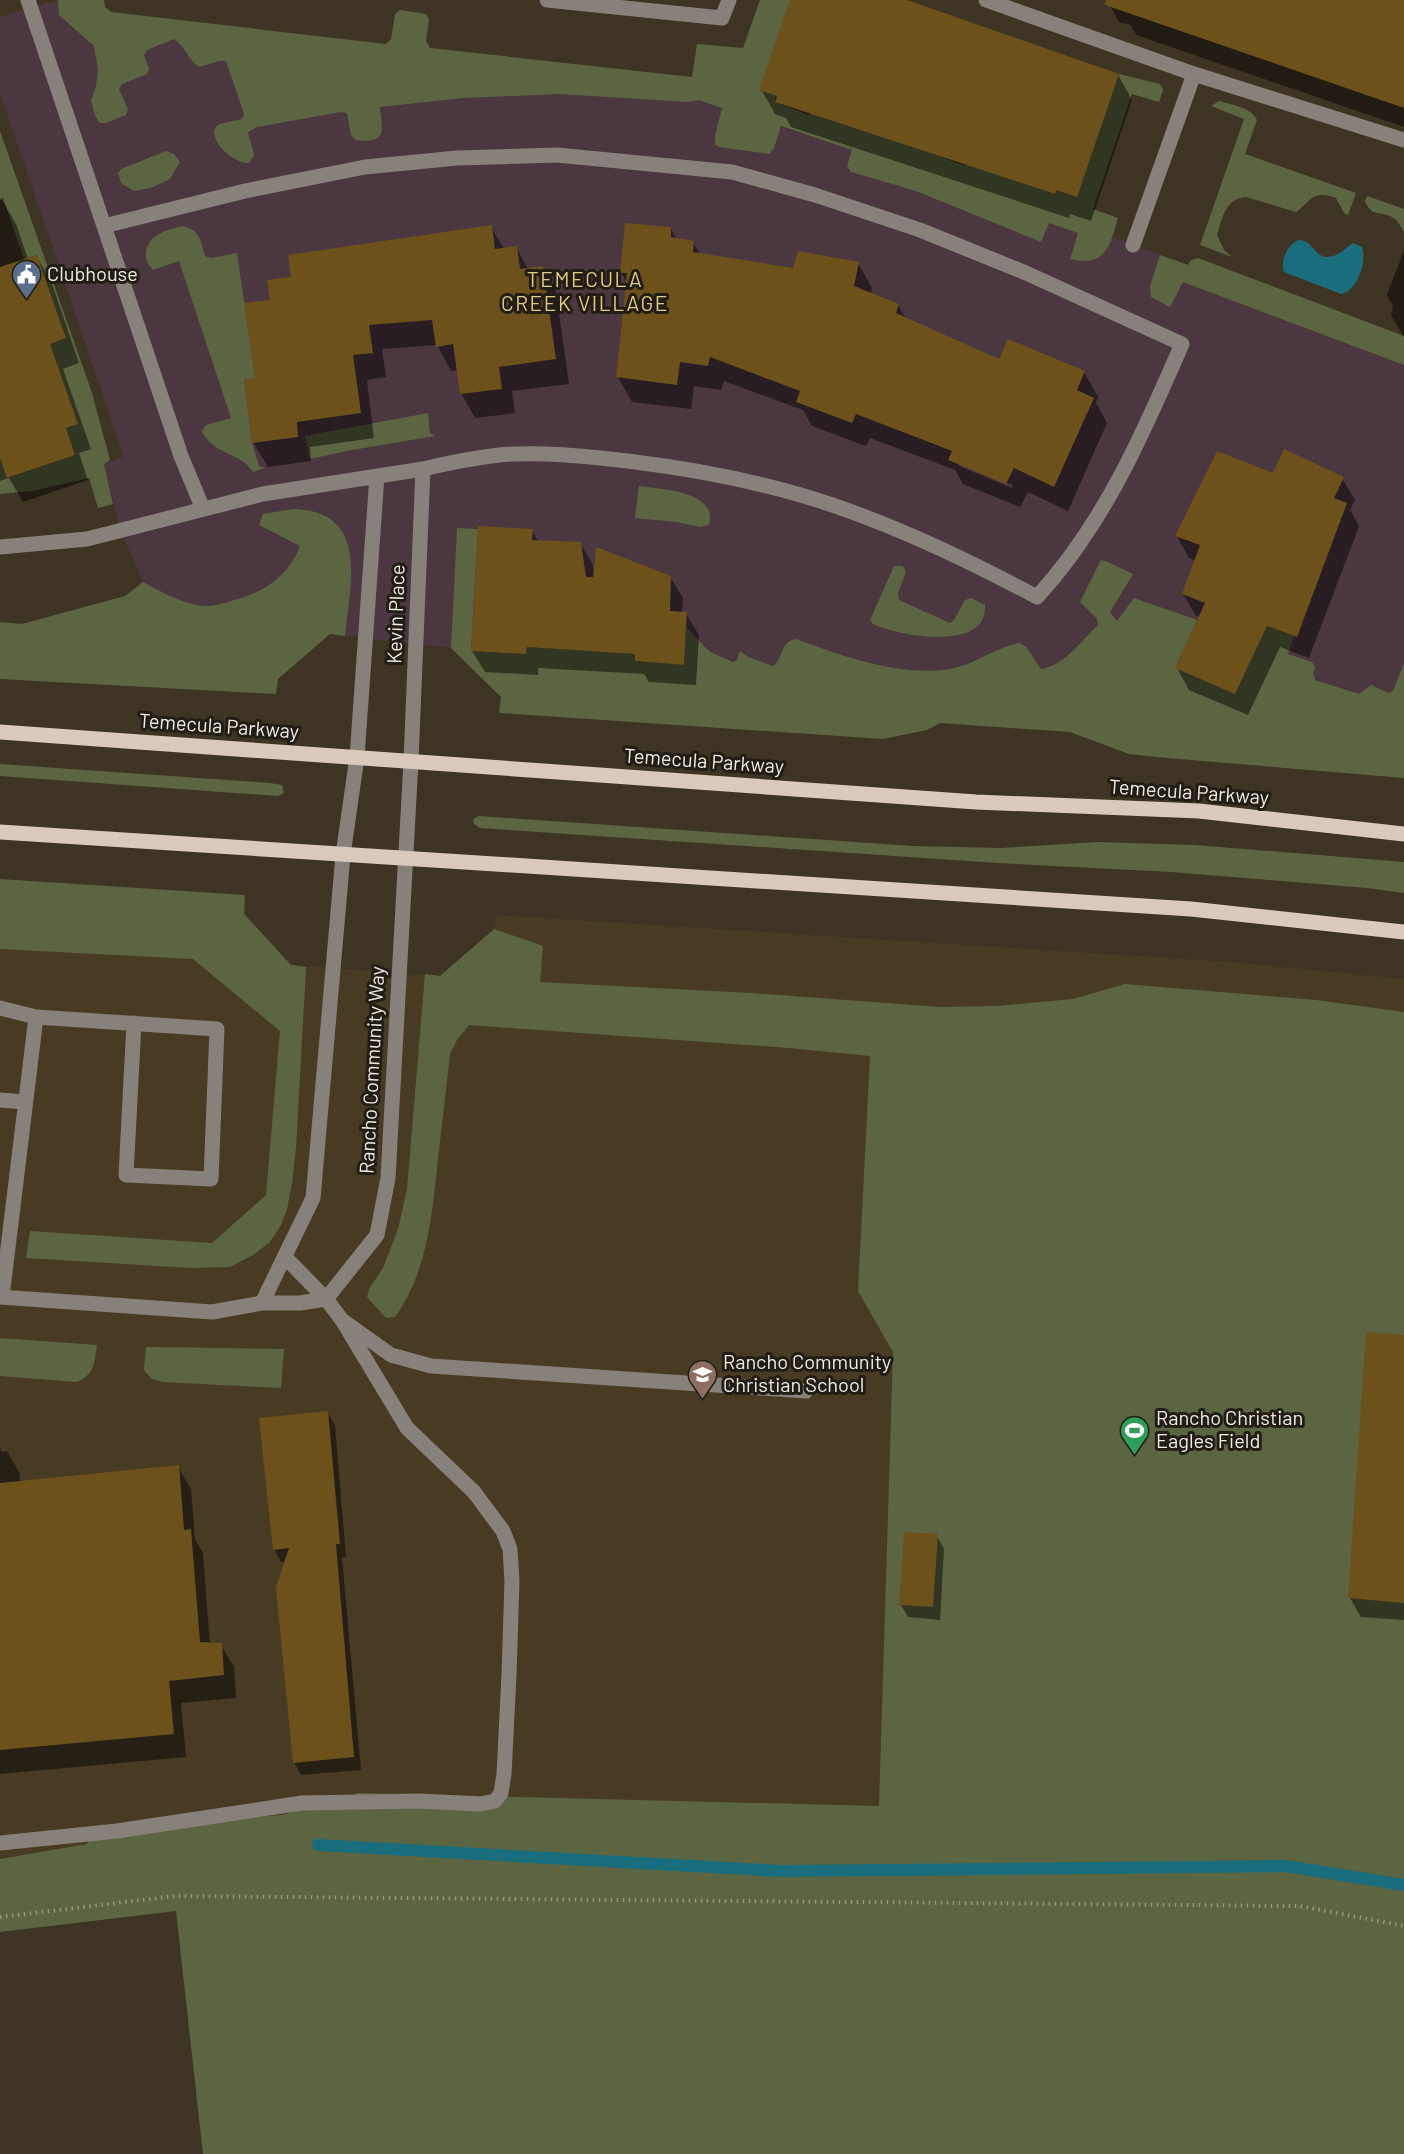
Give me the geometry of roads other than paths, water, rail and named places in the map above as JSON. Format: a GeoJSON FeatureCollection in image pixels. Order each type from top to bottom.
{"type":"FeatureCollection","features":[{"type":"Feature","properties":{"kind":"main road","name":"Temecula Parkway"},"geometry":{"type":"LineString","coordinates":[[0,732],[976,802],[1199,811],[1404,834]]}},
{"type":"Feature","properties":{"kind":"main road"},"geometry":{"type":"LineString","coordinates":[[0,832],[1191,909],[1404,932]]}},
{"type":"Feature","properties":{"kind":"street"},"geometry":{"type":"LineString","coordinates":[[28,0],[181,456],[203,509]]}},
{"type":"Feature","properties":{"kind":"street"},"geometry":{"type":"LineString","coordinates":[[547,0],[722,18],[729,0]]}},
{"type":"Feature","properties":{"kind":"street"},"geometry":{"type":"LineString","coordinates":[[986,0],[1194,74],[1404,140]]}},
{"type":"Feature","properties":{"kind":"street"},"geometry":{"type":"LineString","coordinates":[[1133,245],[1194,74]]}},
{"type":"Feature","properties":{"kind":"street"},"geometry":{"type":"LineString","coordinates":[[0,548],[87,539],[263,494],[449,463],[501,455],[577,455],[673,467],[743,480],[806,497],[875,521],[1004,579],[1037,597],[1062,570],[1095,521],[1147,426],[1182,344],[1026,273],[920,230],[814,195],[732,172],[557,155],[457,158],[365,167],[245,192],[104,226]]}},
{"type":"Feature","properties":{"kind":"street","name":"Kevin Place"},"geometry":{"type":"LineString","coordinates":[[411,761],[423,469]]}},
{"type":"Feature","properties":{"kind":"street","name":"Kevin Place"},"geometry":{"type":"LineString","coordinates":[[357,757],[377,476]]}},
{"type":"Feature","properties":{"kind":"street"},"geometry":{"type":"LineString","coordinates":[[262,1303],[313,1198],[343,855],[357,757]]}},
{"type":"Feature","properties":{"kind":"street","name":"Rancho Community Way"},"geometry":{"type":"LineString","coordinates":[[326,1299],[378,1235],[388,1178],[411,761]]}},
{"type":"Feature","properties":{"kind":"street"},"geometry":{"type":"LineString","coordinates":[[0,1008],[36,1017],[134,1023],[217,1029],[211,1179],[126,1175],[134,1023]]}},
{"type":"Feature","properties":{"kind":"street"},"geometry":{"type":"LineString","coordinates":[[36,1017],[25,1102],[7,1192],[1,1297],[212,1312],[262,1303],[300,1303],[326,1299]]}},
{"type":"Feature","properties":{"kind":"street"},"geometry":{"type":"LineString","coordinates":[[0,1100],[25,1102]]}},
{"type":"Feature","properties":{"kind":"street"},"geometry":{"type":"LineString","coordinates":[[0,1844],[117,1831],[302,1803],[419,1801],[480,1804],[495,1801],[501,1793],[504,1774],[512,1581],[510,1549],[503,1531],[474,1492],[407,1428],[342,1320],[326,1299],[285,1257]]}},
{"type":"Feature","properties":{"kind":"street"},"geometry":{"type":"LineString","coordinates":[[342,1320],[391,1355],[431,1366],[807,1391]]}},
{"type":"Feature","properties":{"kind":"water"},"geometry":{"type":"Polygon","coordinates":[[[1298,240],[1308,243],[1319,254],[1329,257],[1353,243],[1362,247],[1363,260],[1360,275],[1352,287],[1341,294],[1284,272],[1285,254],[1298,240]]]}},
{"type":"Feature","properties":{"kind":"waterway"},"geometry":{"type":"LineString","coordinates":[[318,1845],[781,1871],[1286,1866],[1404,1885]]}},
{"type":"Feature","properties":{"kind":"place","name":"Clubhouse"},"geometry":{"type":"Point","coordinates":[26,300]}},
{"type":"Feature","properties":{"kind":"place","name":"Rancho Community Christian School"},"geometry":{"type":"Point","coordinates":[702,1400]}},
{"type":"Feature","properties":{"kind":"place","name":"Rancho Christian Eagles Field"},"geometry":{"type":"Point","coordinates":[1135,1456]}},
{"type":"Feature","properties":{"kind":"district","name":"TEMECULA CREEK VILLAGE"},"geometry":{"type":"Point","coordinates":[585,292]}}]}
